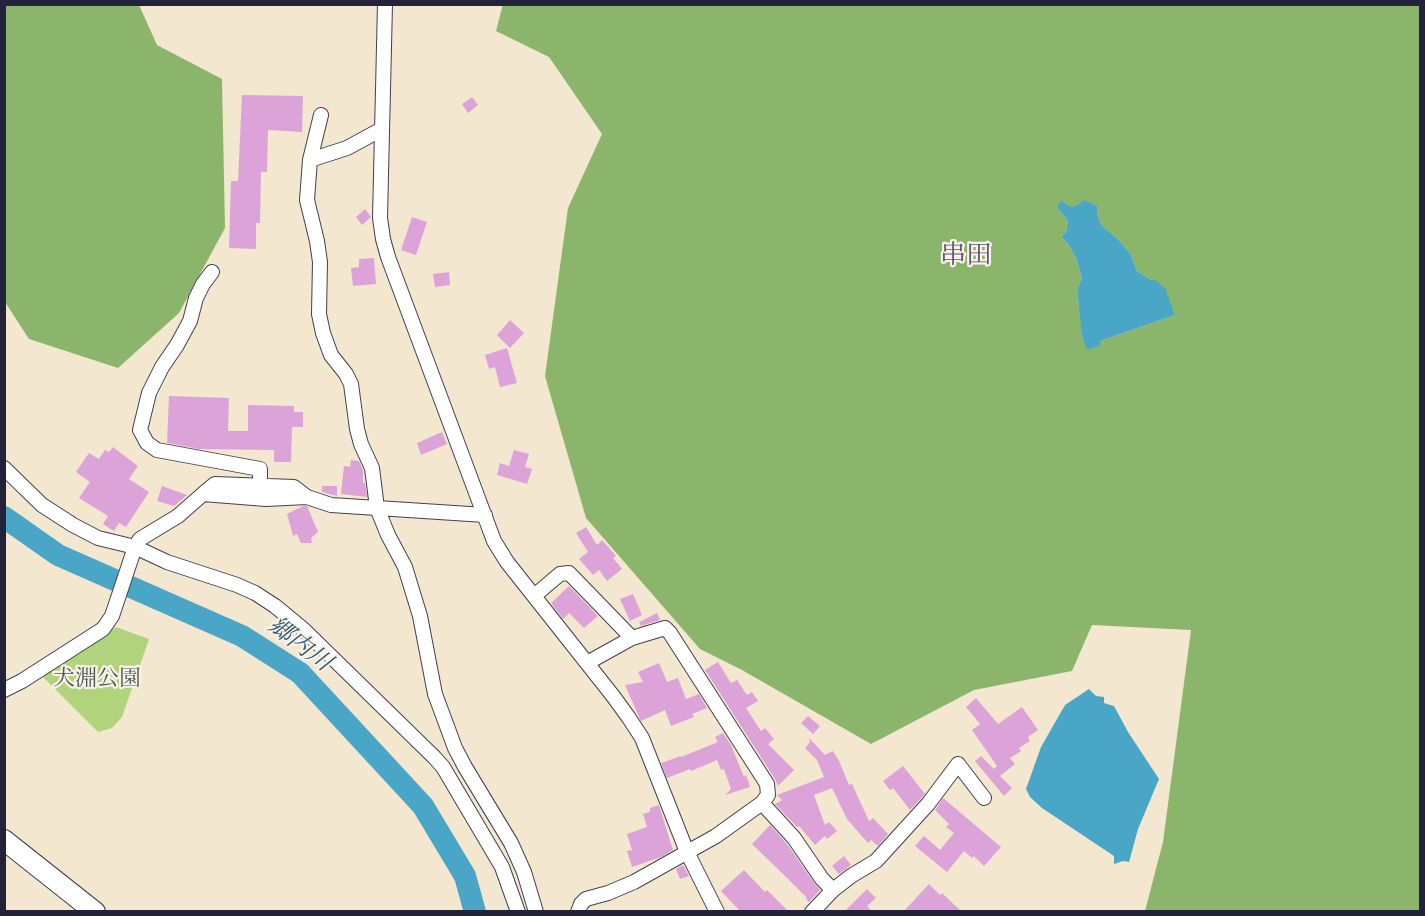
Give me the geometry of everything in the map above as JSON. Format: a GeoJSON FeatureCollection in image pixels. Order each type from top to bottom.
{"type":"FeatureCollection","features":[{"type":"Feature","properties":{"kind":"main road"},"geometry":{"type":"LineString","coordinates":[[4,840],[95,912]]}},
{"type":"Feature","properties":{"kind":"street"},"geometry":{"type":"LineString","coordinates":[[385,4],[380,218],[386,248],[494,541],[507,562],[587,663],[642,738],[687,852],[717,912]]}},
{"type":"Feature","properties":{"kind":"street"},"geometry":{"type":"LineString","coordinates":[[321,115],[310,160],[307,200],[320,262],[318,314],[323,333],[331,355],[351,384],[357,429],[372,468],[377,508],[405,567],[420,616],[435,694],[465,768],[511,843],[524,872],[536,912]]}},
{"type":"Feature","properties":{"kind":"street"},"geometry":{"type":"LineString","coordinates":[[310,160],[346,148],[382,129]]}},
{"type":"Feature","properties":{"kind":"street"},"geometry":{"type":"LineString","coordinates":[[212,272],[202,284],[190,321],[149,393],[140,430],[147,443],[157,450],[260,469],[260,486]]}},
{"type":"Feature","properties":{"kind":"street"},"geometry":{"type":"LineString","coordinates":[[4,468],[42,505],[73,525],[98,538],[255,593],[304,630],[443,767],[502,867],[518,912]]}},
{"type":"Feature","properties":{"kind":"street"},"geometry":{"type":"LineString","coordinates":[[4,690],[103,629],[112,616],[134,550],[140,539],[177,516],[215,484],[294,487],[307,496],[331,505],[485,515]]}},
{"type":"Feature","properties":{"kind":"street"},"geometry":{"type":"LineString","coordinates":[[203,494],[266,499],[307,496]]}},
{"type":"Feature","properties":{"kind":"street"},"geometry":{"type":"LineString","coordinates":[[534,596],[560,574],[569,573],[632,638]]}},
{"type":"Feature","properties":{"kind":"street"},"geometry":{"type":"LineString","coordinates":[[578,912],[586,899],[634,882],[716,836],[762,803],[768,795],[767,784],[665,628],[632,638],[587,663]]}},
{"type":"Feature","properties":{"kind":"street"},"geometry":{"type":"LineString","coordinates":[[812,912],[850,876],[876,861],[928,804],[958,764],[984,798]]}},
{"type":"Feature","properties":{"kind":"street"},"geometry":{"type":"LineString","coordinates":[[762,803],[794,838],[822,879],[833,890]]}},
{"type":"Feature","properties":{"kind":"green space"},"geometry":{"type":"Polygon","coordinates":[[[5,4],[139,5],[157,45],[222,79],[225,228],[179,313],[118,368],[29,339],[5,302],[5,4]]]}},
{"type":"Feature","properties":{"kind":"green space"},"geometry":{"type":"Polygon","coordinates":[[[503,4],[1420,5],[1420,911],[1145,911],[1163,842],[1191,630],[1092,625],[1072,671],[974,690],[871,744],[742,670],[700,649],[586,518],[545,376],[568,208],[602,134],[549,57],[496,31],[503,4]],[[1079,204],[1071,207],[1057,207],[1068,221],[1066,232],[1061,237],[1069,245],[1076,258],[1082,279],[1077,289],[1079,307],[1100,341],[1175,315],[1151,280],[1137,271],[1131,255],[1117,238],[1102,226],[1097,214],[1079,204]]]}},
{"type":"Feature","properties":{"kind":"green space","name":"犬淵公園"},"geometry":{"type":"Polygon","coordinates":[[[116,627],[149,639],[122,717],[112,728],[98,732],[40,674],[116,627]]]}},
{"type":"Feature","properties":{"kind":"water"},"geometry":{"type":"Polygon","coordinates":[[[1084,200],[1097,206],[1097,214],[1102,226],[1117,238],[1131,255],[1137,271],[1165,288],[1175,315],[1100,341],[1101,345],[1087,350],[1082,335],[1077,289],[1082,279],[1076,258],[1069,245],[1061,237],[1066,232],[1068,221],[1057,207],[1061,201],[1071,207],[1084,200]]]}},
{"type":"Feature","properties":{"kind":"water"},"geometry":{"type":"Polygon","coordinates":[[[1089,689],[1096,696],[1104,697],[1104,703],[1114,706],[1159,779],[1138,829],[1129,862],[1114,864],[1114,856],[1042,808],[1030,797],[1026,789],[1041,747],[1065,705],[1089,689]]]}},
{"type":"Feature","properties":{"kind":"building"},"geometry":{"type":"Polygon","coordinates":[[[242,95],[303,96],[302,132],[268,130],[267,172],[261,172],[260,223],[256,223],[256,249],[229,248],[231,181],[238,181],[242,95]]]}},
{"type":"Feature","properties":{"kind":"building"},"geometry":{"type":"Polygon","coordinates":[[[472,97],[478,105],[468,113],[462,104],[472,97]]]}},
{"type":"Feature","properties":{"kind":"building"},"geometry":{"type":"Polygon","coordinates":[[[365,209],[371,217],[362,225],[356,217],[365,209]]]}},
{"type":"Feature","properties":{"kind":"building"},"geometry":{"type":"Polygon","coordinates":[[[412,217],[427,222],[416,255],[401,250],[412,217]]]}},
{"type":"Feature","properties":{"kind":"building"},"geometry":{"type":"Polygon","coordinates":[[[374,258],[376,284],[353,286],[351,268],[359,267],[359,259],[374,258]]]}},
{"type":"Feature","properties":{"kind":"building"},"geometry":{"type":"Polygon","coordinates":[[[449,272],[450,285],[435,287],[433,274],[449,272]]]}},
{"type":"Feature","properties":{"kind":"building"},"geometry":{"type":"Polygon","coordinates":[[[510,320],[524,333],[510,348],[497,335],[510,320]]]}},
{"type":"Feature","properties":{"kind":"building"},"geometry":{"type":"Polygon","coordinates":[[[507,348],[517,383],[500,387],[495,367],[489,369],[485,355],[507,348]]]}},
{"type":"Feature","properties":{"kind":"building"},"geometry":{"type":"Polygon","coordinates":[[[169,396],[229,398],[228,431],[248,431],[248,405],[294,406],[294,412],[303,412],[303,427],[292,427],[291,462],[274,462],[274,450],[199,449],[167,443],[169,396]]]}},
{"type":"Feature","properties":{"kind":"building"},"geometry":{"type":"Polygon","coordinates":[[[442,432],[447,444],[421,455],[417,443],[442,432]]]}},
{"type":"Feature","properties":{"kind":"building"},"geometry":{"type":"Polygon","coordinates":[[[113,447],[138,466],[129,479],[149,492],[126,527],[119,523],[114,531],[103,524],[108,516],[79,498],[90,482],[76,472],[89,453],[99,459],[105,450],[109,452],[113,447]]]}},
{"type":"Feature","properties":{"kind":"building"},"geometry":{"type":"Polygon","coordinates":[[[514,450],[529,454],[525,467],[532,469],[527,484],[497,475],[500,463],[509,466],[514,450]]]}},
{"type":"Feature","properties":{"kind":"building"},"geometry":{"type":"Polygon","coordinates":[[[351,460],[359,461],[363,470],[363,483],[365,483],[367,497],[341,494],[344,466],[350,467],[351,460]]]}},
{"type":"Feature","properties":{"kind":"building"},"geometry":{"type":"Polygon","coordinates":[[[162,486],[187,495],[174,506],[157,501],[162,486]]]}},
{"type":"Feature","properties":{"kind":"building"},"geometry":{"type":"Polygon","coordinates":[[[322,486],[337,486],[337,496],[322,492],[322,486]]]}},
{"type":"Feature","properties":{"kind":"building"},"geometry":{"type":"Polygon","coordinates":[[[307,506],[318,532],[311,538],[312,543],[301,543],[297,534],[293,536],[287,514],[307,506]]]}},
{"type":"Feature","properties":{"kind":"building"},"geometry":{"type":"Polygon","coordinates":[[[586,527],[597,545],[602,540],[616,556],[613,558],[622,569],[607,581],[599,570],[593,575],[579,559],[588,552],[576,533],[586,527]]]}},
{"type":"Feature","properties":{"kind":"building"},"geometry":{"type":"Polygon","coordinates":[[[569,586],[598,616],[584,628],[569,613],[563,619],[551,603],[569,586]]]}},
{"type":"Feature","properties":{"kind":"building"},"geometry":{"type":"Polygon","coordinates":[[[633,594],[642,615],[630,621],[620,599],[633,594]]]}},
{"type":"Feature","properties":{"kind":"building"},"geometry":{"type":"Polygon","coordinates":[[[657,613],[660,620],[641,626],[639,622],[657,613]]]}},
{"type":"Feature","properties":{"kind":"building"},"geometry":{"type":"Polygon","coordinates":[[[718,662],[731,683],[737,680],[747,695],[752,692],[758,701],[746,708],[761,731],[765,728],[774,739],[768,744],[794,770],[778,786],[705,670],[718,662]]]}},
{"type":"Feature","properties":{"kind":"building"},"geometry":{"type":"Polygon","coordinates":[[[659,663],[667,682],[678,678],[686,699],[699,694],[707,708],[692,714],[694,717],[671,726],[665,710],[641,721],[625,685],[643,682],[638,672],[659,663]]]}},
{"type":"Feature","properties":{"kind":"building"},"geometry":{"type":"Polygon","coordinates":[[[976,698],[998,724],[1022,707],[1038,730],[1028,737],[1030,741],[1019,748],[1021,751],[1010,758],[1015,764],[1000,776],[1012,788],[1004,796],[975,761],[981,756],[994,769],[997,766],[972,730],[980,724],[966,707],[976,698]]]}},
{"type":"Feature","properties":{"kind":"building"},"geometry":{"type":"Polygon","coordinates":[[[808,716],[820,726],[813,734],[801,723],[808,716]]]}},
{"type":"Feature","properties":{"kind":"building"},"geometry":{"type":"Polygon","coordinates":[[[723,733],[750,787],[725,795],[731,789],[724,769],[721,770],[717,760],[667,778],[661,763],[718,742],[715,737],[723,733]]]}},
{"type":"Feature","properties":{"kind":"building"},"geometry":{"type":"Polygon","coordinates":[[[809,738],[825,755],[833,751],[849,785],[852,784],[869,821],[873,818],[888,834],[878,846],[871,840],[868,843],[847,819],[832,788],[814,795],[825,825],[829,822],[837,831],[827,839],[825,836],[815,845],[799,826],[797,827],[775,804],[782,800],[777,795],[824,777],[817,760],[805,748],[810,742],[809,738]]]}},
{"type":"Feature","properties":{"kind":"building"},"geometry":{"type":"Polygon","coordinates":[[[903,766],[925,794],[910,810],[893,788],[890,790],[883,781],[903,766]]]}},
{"type":"Feature","properties":{"kind":"building"},"geometry":{"type":"Polygon","coordinates":[[[943,798],[1001,847],[984,866],[974,856],[972,858],[964,851],[947,872],[915,846],[924,836],[940,850],[954,833],[946,827],[949,824],[935,810],[943,798]]]}},
{"type":"Feature","properties":{"kind":"building"},"geometry":{"type":"Polygon","coordinates":[[[659,805],[673,850],[661,857],[632,867],[627,851],[632,850],[627,834],[647,827],[643,814],[659,805]]]}},
{"type":"Feature","properties":{"kind":"building"},"geometry":{"type":"Polygon","coordinates":[[[770,825],[787,844],[820,890],[809,902],[752,844],[770,825]]]}},
{"type":"Feature","properties":{"kind":"building"},"geometry":{"type":"Polygon","coordinates":[[[844,856],[851,865],[839,874],[832,866],[844,856]]]}},
{"type":"Feature","properties":{"kind":"building"},"geometry":{"type":"Polygon","coordinates":[[[683,865],[689,876],[680,879],[676,869],[683,865]]]}},
{"type":"Feature","properties":{"kind":"building"},"geometry":{"type":"Polygon","coordinates":[[[744,870],[789,912],[741,912],[721,891],[744,870]]]}},
{"type":"Feature","properties":{"kind":"building"},"geometry":{"type":"Polygon","coordinates":[[[929,884],[940,895],[942,893],[962,912],[903,912],[929,884]]]}},
{"type":"Feature","properties":{"kind":"building"},"geometry":{"type":"Polygon","coordinates":[[[867,889],[876,898],[867,906],[872,912],[844,912],[867,889]]]}},
{"type":"Feature","properties":{"kind":"waterway","name":"郷内川"},"geometry":{"type":"LineString","coordinates":[[4,517],[58,555],[242,636],[300,673],[423,806],[465,876],[475,912]]}},
{"type":"Feature","properties":{"kind":"district","name":"串田"},"geometry":{"type":"Point","coordinates":[966,257]}}]}
